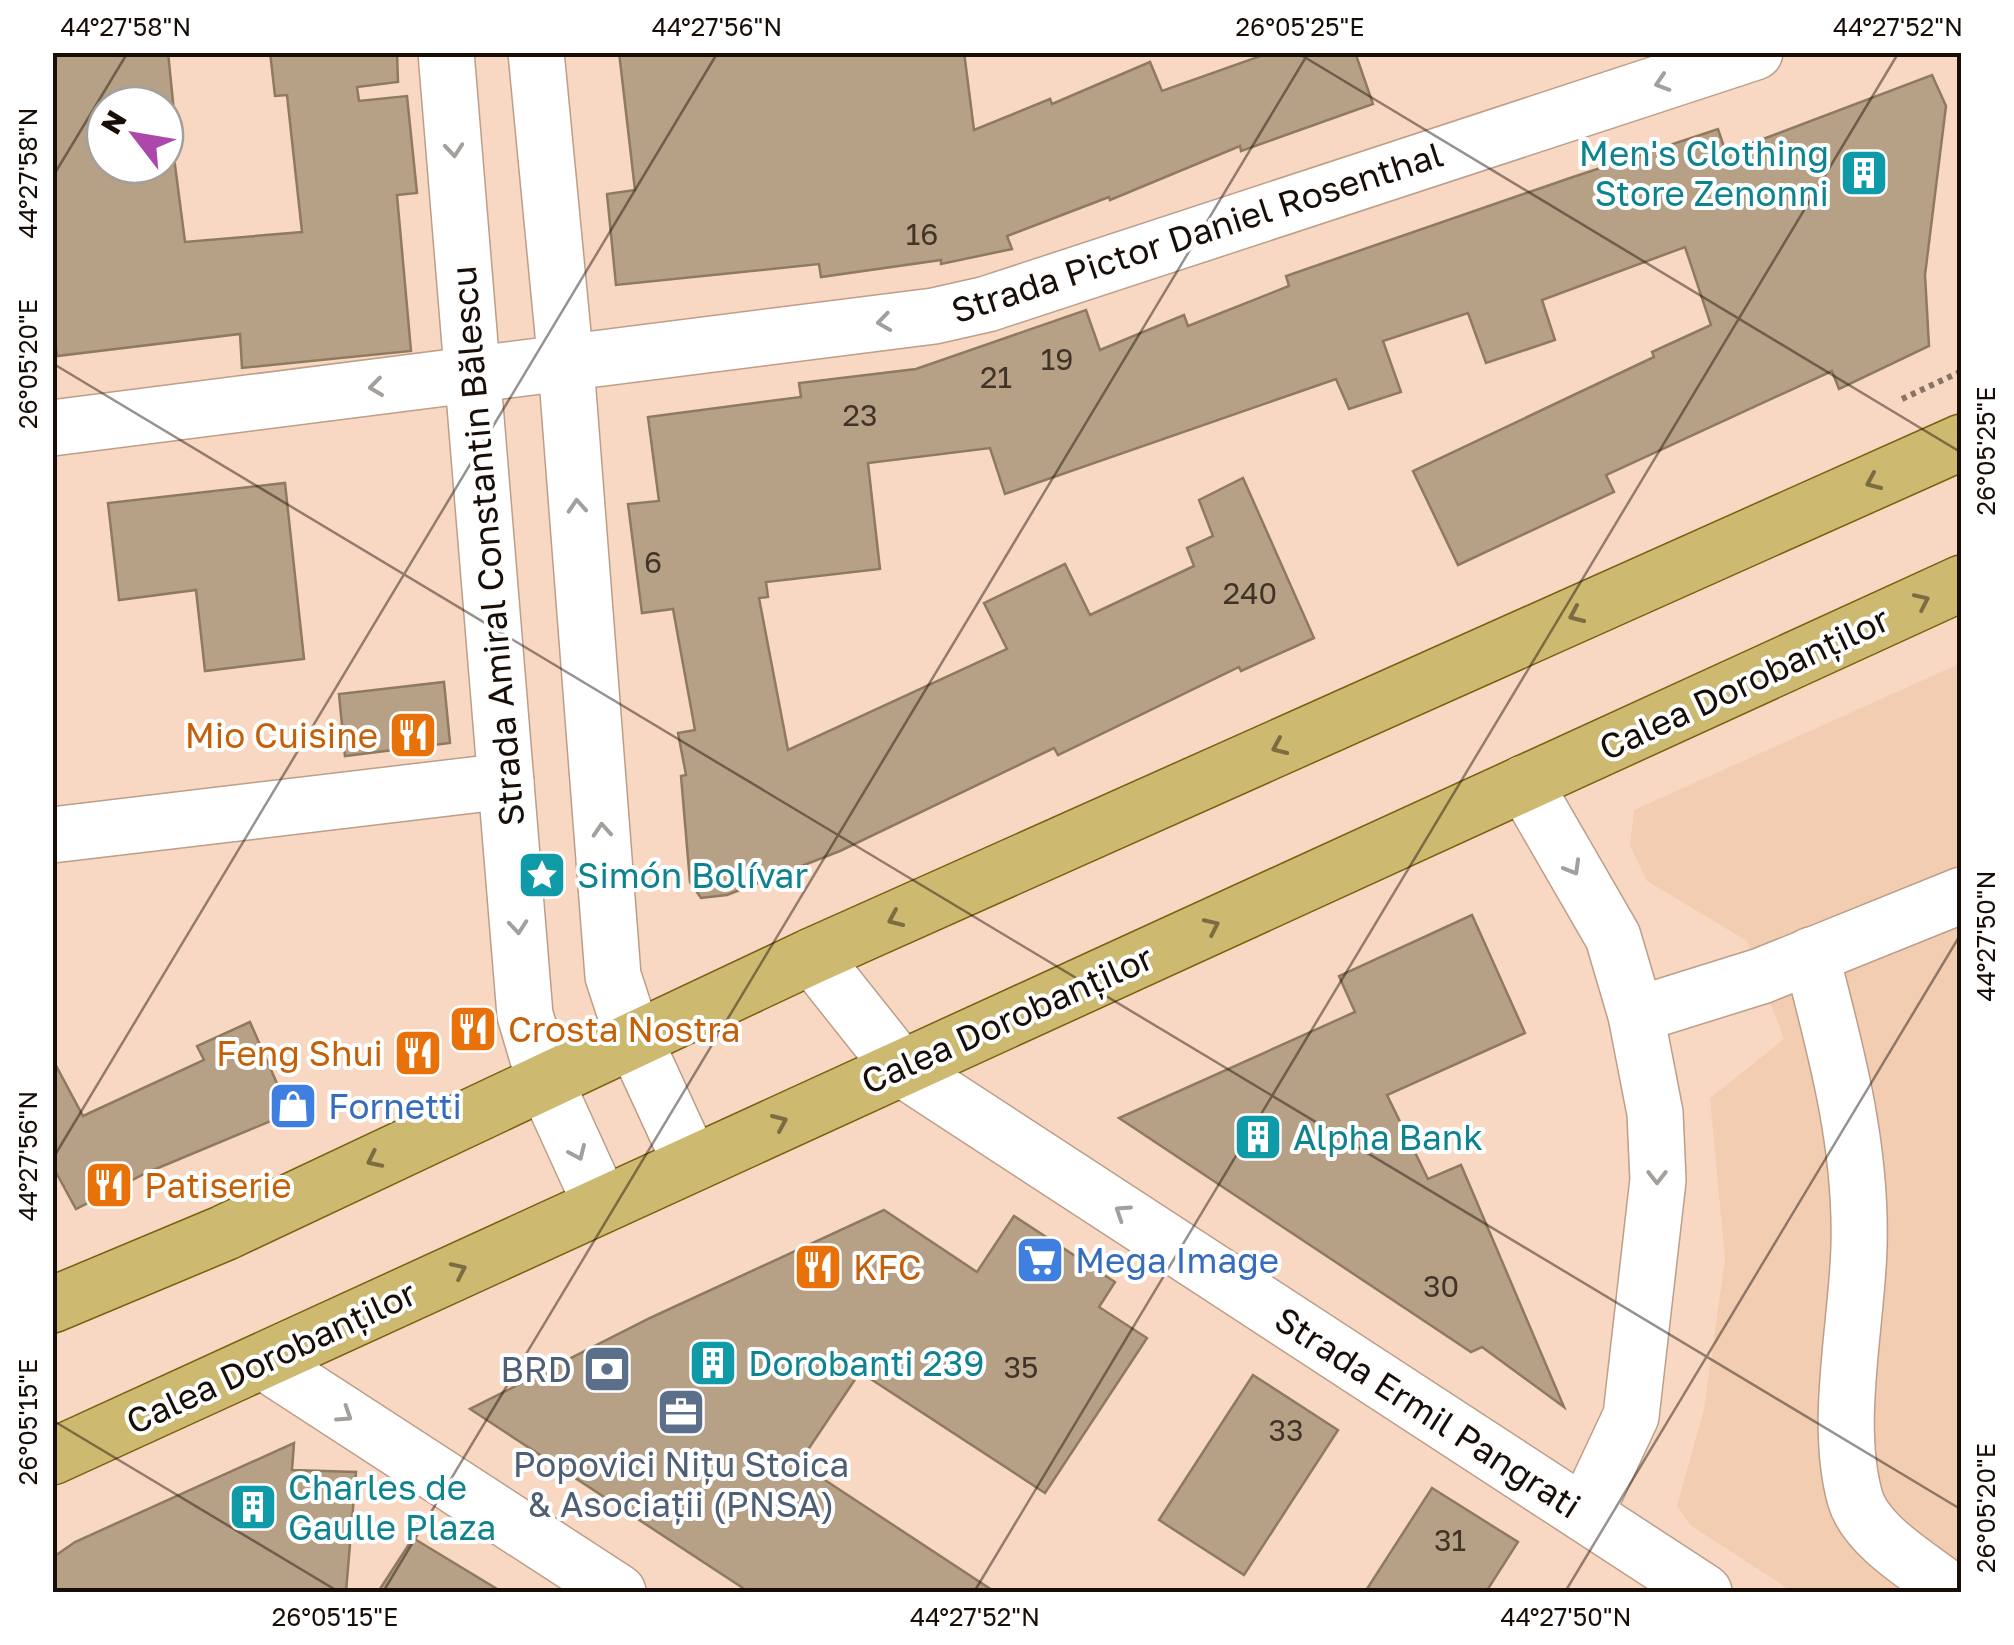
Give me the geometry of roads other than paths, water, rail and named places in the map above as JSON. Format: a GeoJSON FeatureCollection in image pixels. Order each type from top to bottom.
{"type":"FeatureCollection","features":[{"type":"Feature","properties":{"kind":"main road"},"geometry":{"type":"LineString","coordinates":[[52,1305],[224,1233],[633,1037],[1962,442]]}},
{"type":"Feature","properties":{"kind":"main road","name":"Calea Dorobanților"},"geometry":{"type":"LineString","coordinates":[[52,1457],[1962,583]]}},
{"type":"Feature","properties":{"kind":"street","name":"Strada Amiral Constantin Bălescu"},"geometry":{"type":"LineString","coordinates":[[446,52],[526,1014],[544,1079],[601,1204]]}},
{"type":"Feature","properties":{"kind":"street"},"geometry":{"type":"LineString","coordinates":[[536,52],[566,365],[614,976],[633,1037],[691,1162]]}},
{"type":"Feature","properties":{"kind":"street","name":"Strada Pictor Daniel Rosenthal"},"geometry":{"type":"LineString","coordinates":[[472,374],[934,316],[987,304],[1755,52]]}},
{"type":"Feature","properties":{"kind":"street"},"geometry":{"type":"LineString","coordinates":[[52,428],[472,374]]}},
{"type":"Feature","properties":{"kind":"street"},"geometry":{"type":"LineString","coordinates":[[52,836],[506,782]]}},
{"type":"Feature","properties":{"kind":"street"},"geometry":{"type":"LineString","coordinates":[[1524,784],[1613,937],[1636,1015],[1655,1113],[1658,1180],[1631,1416],[1585,1514]]}},
{"type":"Feature","properties":{"kind":"street"},"geometry":{"type":"LineString","coordinates":[[1636,1015],[1762,976],[1962,895]]}},
{"type":"Feature","properties":{"kind":"street"},"geometry":{"type":"LineString","coordinates":[[1810,955],[1850,1103],[1860,1243],[1847,1444],[1855,1502],[1880,1534],[1952,1592]]}},
{"type":"Feature","properties":{"kind":"street","name":"Strada Ermil Pangrati"},"geometry":{"type":"LineString","coordinates":[[812,956],[900,1068],[1704,1592]]}},
{"type":"Feature","properties":{"kind":"street"},"geometry":{"type":"LineString","coordinates":[[264,1362],[618,1592]]}},
{"type":"Feature","properties":{"kind":"place","name":"Men's Clothing Store Zenonni"},"geometry":{"type":"Point","coordinates":[1864,173]}},
{"type":"Feature","properties":{"kind":"place","name":"Mio Cuisine"},"geometry":{"type":"Point","coordinates":[413,735]}},
{"type":"Feature","properties":{"kind":"place","name":"Simón Bolívar"},"geometry":{"type":"Point","coordinates":[542,875]}},
{"type":"Feature","properties":{"kind":"place","name":"Crosta Nostra"},"geometry":{"type":"Point","coordinates":[473,1029]}},
{"type":"Feature","properties":{"kind":"place","name":"Feng Shui"},"geometry":{"type":"Point","coordinates":[418,1053]}},
{"type":"Feature","properties":{"kind":"place","name":"Fornetti"},"geometry":{"type":"Point","coordinates":[293,1106]}},
{"type":"Feature","properties":{"kind":"place","name":"Alpha Bank"},"geometry":{"type":"Point","coordinates":[1258,1137]}},
{"type":"Feature","properties":{"kind":"place","name":"Patiserie"},"geometry":{"type":"Point","coordinates":[109,1185]}},
{"type":"Feature","properties":{"kind":"place","name":"Mega Image"},"geometry":{"type":"Point","coordinates":[1040,1260]}},
{"type":"Feature","properties":{"kind":"place","name":"KFC"},"geometry":{"type":"Point","coordinates":[818,1267]}},
{"type":"Feature","properties":{"kind":"place","name":"Dorobanti 239"},"geometry":{"type":"Point","coordinates":[713,1363]}},
{"type":"Feature","properties":{"kind":"place","name":"BRD"},"geometry":{"type":"Point","coordinates":[607,1369]}},
{"type":"Feature","properties":{"kind":"place","name":"Popovici Nițu Stoica & Asociații (PNSA)"},"geometry":{"type":"Point","coordinates":[681,1412]}},
{"type":"Feature","properties":{"kind":"place","name":"Charles de Gaulle Plaza"},"geometry":{"type":"Point","coordinates":[253,1507]}}]}
